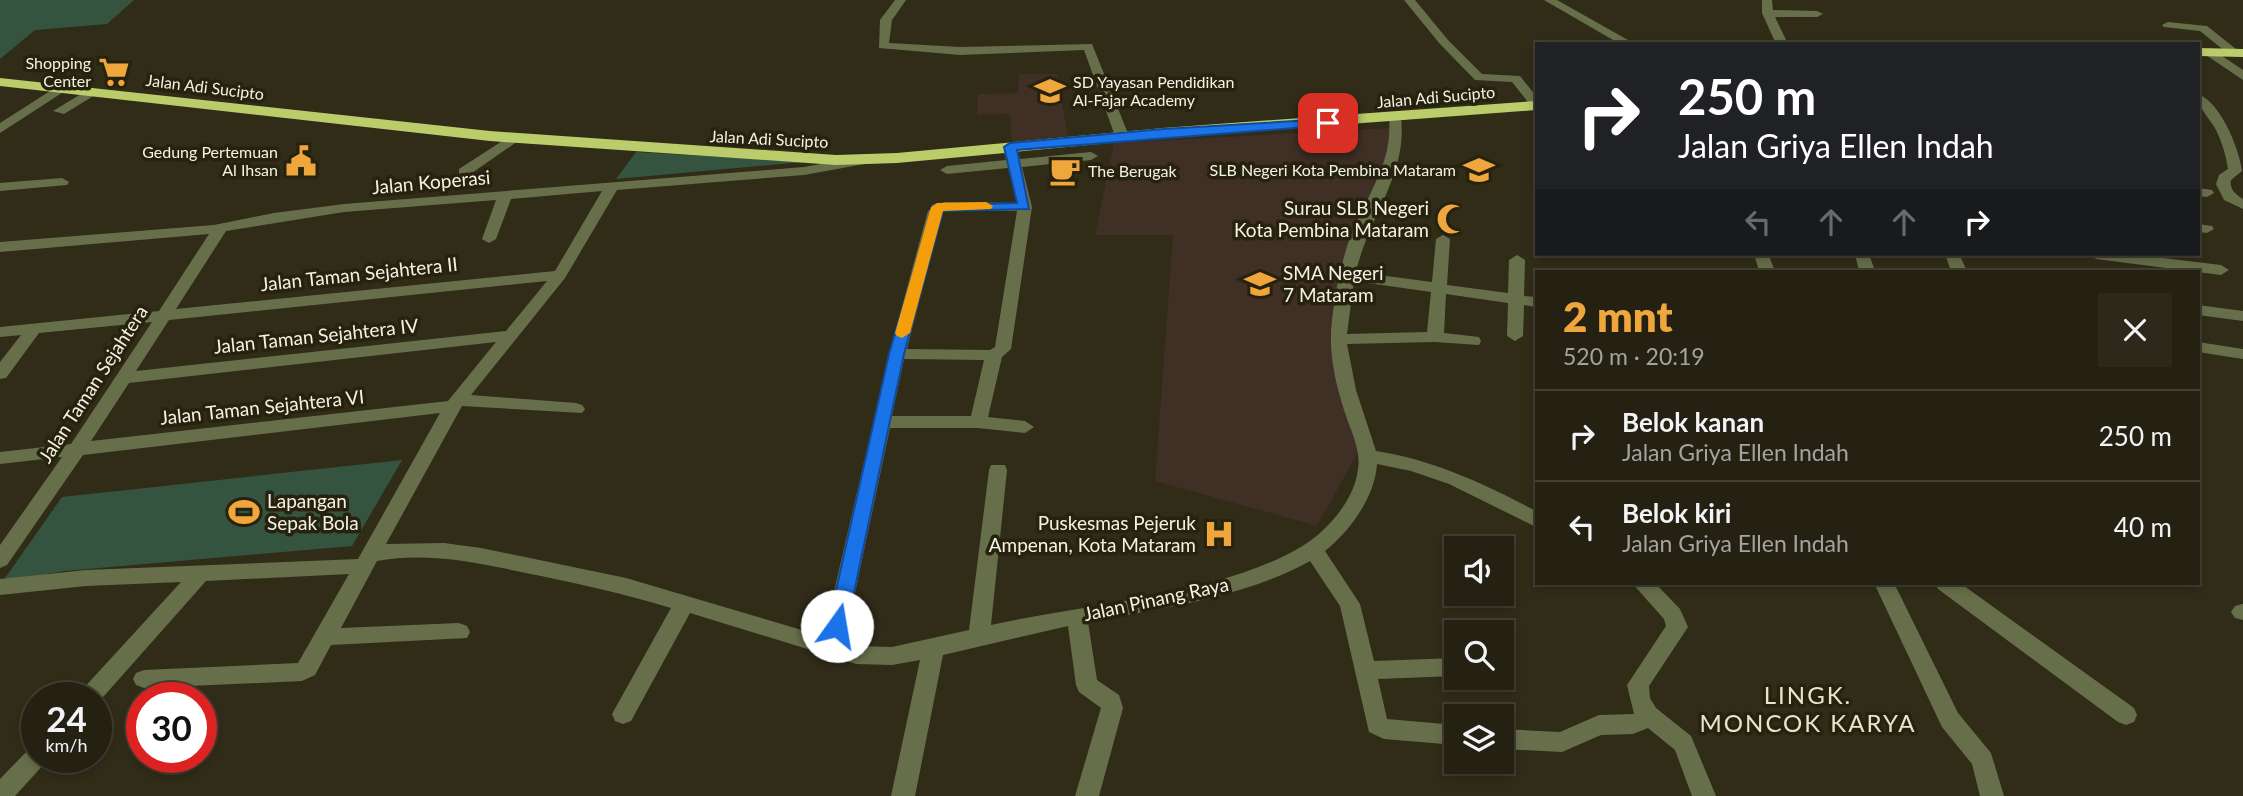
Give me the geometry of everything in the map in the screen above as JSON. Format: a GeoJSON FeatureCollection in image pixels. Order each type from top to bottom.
{"type":"FeatureCollection","features":[{"type":"Feature","properties":{"kind":"highway","name":"Jalan Adi Sucipto"},"geometry":{"type":"LineString","coordinates":[[0,82],[513,138],[806,165],[866,160],[1013,156],[1122,136],[1397,125],[1535,105]]}},
{"type":"Feature","properties":{"kind":"street"},"geometry":{"type":"LineString","coordinates":[[901,0],[886,20],[883,46],[960,51],[1088,46],[1122,136]]}},
{"type":"Feature","properties":{"kind":"street"},"geometry":{"type":"LineString","coordinates":[[1409,0],[1444,42],[1479,77],[1516,79],[1535,104]]}},
{"type":"Feature","properties":{"kind":"street"},"geometry":{"type":"LineString","coordinates":[[1549,0],[1625,42]]}},
{"type":"Feature","properties":{"kind":"street"},"geometry":{"type":"LineString","coordinates":[[1767,6],[1817,14]]}},
{"type":"Feature","properties":{"kind":"street"},"geometry":{"type":"LineString","coordinates":[[1767,6],[1781,42]]}},
{"type":"Feature","properties":{"kind":"street"},"geometry":{"type":"LineString","coordinates":[[2168,25],[2203,28],[2222,55],[2243,76]]}},
{"type":"Feature","properties":{"kind":"street"},"geometry":{"type":"LineString","coordinates":[[0,129],[62,89]]}},
{"type":"Feature","properties":{"kind":"street"},"geometry":{"type":"LineString","coordinates":[[59,111],[91,92]]}},
{"type":"Feature","properties":{"kind":"street"},"geometry":{"type":"LineString","coordinates":[[2200,100],[2213,115],[2231,148],[2235,171],[2224,178],[2223,184],[2239,204]]}},
{"type":"Feature","properties":{"kind":"street"},"geometry":{"type":"LineString","coordinates":[[1397,125],[1393,161],[1366,214],[1347,275],[1338,339],[1345,381],[1369,456],[1429,468],[1473,485],[1535,519]]}},
{"type":"Feature","properties":{"kind":"street"},"geometry":{"type":"LineString","coordinates":[[464,172],[513,138]]}},
{"type":"Feature","properties":{"kind":"street"},"geometry":{"type":"LineString","coordinates":[[897,354],[994,355],[1003,349],[1024,207],[1013,156]]}},
{"type":"Feature","properties":{"kind":"street"},"geometry":{"type":"LineString","coordinates":[[947,170],[1013,156],[1091,156]]}},
{"type":"Feature","properties":{"kind":"street","name":"Jalan Koperasi"},"geometry":{"type":"LineString","coordinates":[[0,247],[220,229],[300,213],[612,186],[806,165]]}},
{"type":"Feature","properties":{"kind":"street"},"geometry":{"type":"LineString","coordinates":[[0,187],[62,182]]}},
{"type":"Feature","properties":{"kind":"street"},"geometry":{"type":"LineString","coordinates":[[144,679],[302,672],[311,665],[455,403],[560,275],[612,186]]}},
{"type":"Feature","properties":{"kind":"street"},"geometry":{"type":"LineString","coordinates":[[489,239],[505,195]]}},
{"type":"Feature","properties":{"kind":"street"},"geometry":{"type":"LineString","coordinates":[[837,626],[897,354],[937,207],[1024,207]]}},
{"type":"Feature","properties":{"kind":"street","name":"Jalan Taman Sejahtera"},"geometry":{"type":"LineString","coordinates":[[0,560],[124,379],[220,229]]}},
{"type":"Feature","properties":{"kind":"street"},"geometry":{"type":"LineString","coordinates":[[1435,337],[1443,239]]}},
{"type":"Feature","properties":{"kind":"street"},"geometry":{"type":"LineString","coordinates":[[2110,257],[2221,270]]}},
{"type":"Feature","properties":{"kind":"street"},"geometry":{"type":"LineString","coordinates":[[2110,257],[2129,270]]}},
{"type":"Feature","properties":{"kind":"street"},"geometry":{"type":"LineString","coordinates":[[1516,337],[1517,260]]}},
{"type":"Feature","properties":{"kind":"street","name":"Jalan Taman Sejahtera II"},"geometry":{"type":"LineString","coordinates":[[0,332],[560,275]]}},
{"type":"Feature","properties":{"kind":"street"},"geometry":{"type":"LineString","coordinates":[[1347,275],[1535,302]]}},
{"type":"Feature","properties":{"kind":"street"},"geometry":{"type":"LineString","coordinates":[[2200,310],[2243,316]]}},
{"type":"Feature","properties":{"kind":"street"},"geometry":{"type":"LineString","coordinates":[[0,374],[34,329]]}},
{"type":"Feature","properties":{"kind":"street","name":"Jalan Taman Sejahtera IV"},"geometry":{"type":"LineString","coordinates":[[124,379],[513,335]]}},
{"type":"Feature","properties":{"kind":"street"},"geometry":{"type":"LineString","coordinates":[[1338,339],[1435,337],[1473,341]]}},
{"type":"Feature","properties":{"kind":"street"},"geometry":{"type":"LineString","coordinates":[[2200,347],[2243,354]]}},
{"type":"Feature","properties":{"kind":"street"},"geometry":{"type":"LineString","coordinates":[[978,422],[994,355]]}},
{"type":"Feature","properties":{"kind":"street","name":"Jalan Taman Sejahtera VI"},"geometry":{"type":"LineString","coordinates":[[0,458],[455,403],[576,409]]}},
{"type":"Feature","properties":{"kind":"street"},"geometry":{"type":"LineString","coordinates":[[883,422],[978,422],[1025,427]]}},
{"type":"Feature","properties":{"kind":"street","name":"Jalan Pinang Raya"},"geometry":{"type":"LineString","coordinates":[[0,587],[86,578],[367,561],[397,550],[444,551],[626,586],[856,656],[892,656],[933,649],[979,635],[1215,590],[1313,550],[1336,527],[1352,505],[1367,475],[1369,456]]}},
{"type":"Feature","properties":{"kind":"street"},"geometry":{"type":"LineString","coordinates":[[979,635],[998,470]]}},
{"type":"Feature","properties":{"kind":"street"},"geometry":{"type":"LineString","coordinates":[[1313,550],[1350,604],[1375,722],[1380,728],[1444,734]]}},
{"type":"Feature","properties":{"kind":"street"},"geometry":{"type":"LineString","coordinates":[[103,682],[201,573]]}},
{"type":"Feature","properties":{"kind":"street"},"geometry":{"type":"LineString","coordinates":[[1644,585],[1673,615],[1677,627],[1638,685],[1641,702],[1649,718],[1678,737],[1685,745],[1704,796]]}},
{"type":"Feature","properties":{"kind":"street"},"geometry":{"type":"LineString","coordinates":[[1885,585],[1950,720],[1983,760],[1992,796]]}},
{"type":"Feature","properties":{"kind":"street"},"geometry":{"type":"LineString","coordinates":[[1948,585],[2126,715]]}},
{"type":"Feature","properties":{"kind":"street"},"geometry":{"type":"LineString","coordinates":[[623,714],[684,604]]}},
{"type":"Feature","properties":{"kind":"street"},"geometry":{"type":"LineString","coordinates":[[1077,616],[1087,685],[1111,702],[1112,708],[1087,796]]}},
{"type":"Feature","properties":{"kind":"street"},"geometry":{"type":"LineString","coordinates":[[326,637],[458,632]]}},
{"type":"Feature","properties":{"kind":"street"},"geometry":{"type":"LineString","coordinates":[[902,796],[933,649]]}},
{"type":"Feature","properties":{"kind":"street"},"geometry":{"type":"LineString","coordinates":[[1366,670],[1444,667]]}},
{"type":"Feature","properties":{"kind":"street"},"geometry":{"type":"LineString","coordinates":[[1514,740],[1562,742],[1600,725],[1633,724],[1649,718]]}},
{"type":"Feature","properties":{"kind":"street"},"geometry":{"type":"LineString","coordinates":[[0,795],[21,773]]}},
{"type":"Feature","properties":{"kind":"shaded area"},"geometry":{"type":"Polygon","coordinates":[[[1019,74],[1057,74],[1068,137],[1012,142],[1010,114],[977,115],[978,94],[1018,93],[1019,74]]]}},
{"type":"Feature","properties":{"kind":"shaded area","name":"SMA Negeri 7 Mataram"},"geometry":{"type":"Polygon","coordinates":[[[1391,128],[1397,148],[1360,221],[1342,332],[1361,447],[1317,526],[1155,481],[1173,235],[1095,235],[1114,143],[1391,128]]]}},
{"type":"Feature","properties":{"kind":"green space"},"geometry":{"type":"Polygon","coordinates":[[[0,0],[134,0],[107,24],[35,30],[0,59],[0,0]]]}},
{"type":"Feature","properties":{"kind":"green space"},"geometry":{"type":"Polygon","coordinates":[[[636,152],[804,162],[616,179],[636,152]]]}},
{"type":"Feature","properties":{"kind":"green space"},"geometry":{"type":"Polygon","coordinates":[[[402,460],[352,546],[65,571],[3,581],[62,497],[402,460]]]}},
{"type":"Feature","properties":{"kind":"slow traffic"},"geometry":{"type":"LineString","coordinates":[[902,333],[937,207],[986,206]]}},
{"type":"Feature","properties":{"kind":"place","name":"Shopping Center"},"geometry":{"type":"Point","coordinates":[114,72]}},
{"type":"Feature","properties":{"kind":"place","name":"SD Yayasan Pendidikan Al-Fajar Academy"},"geometry":{"type":"Point","coordinates":[1050,91]}},
{"type":"Feature","properties":{"kind":"place","name":"Gedung Pertemuan Al Ihsan"},"geometry":{"type":"Point","coordinates":[301,161]}},
{"type":"Feature","properties":{"kind":"place","name":"SLB Negeri Kota Pembina Mataram"},"geometry":{"type":"Point","coordinates":[1479,170]}},
{"type":"Feature","properties":{"kind":"place","name":"The Berugak"},"geometry":{"type":"Point","coordinates":[1065,171]}},
{"type":"Feature","properties":{"kind":"place","name":"Surau SLB Negeri Kota Pembina Mataram"},"geometry":{"type":"Point","coordinates":[1452,219]}},
{"type":"Feature","properties":{"kind":"place","name":"SMA Negeri 7 Mataram"},"geometry":{"type":"Point","coordinates":[1260,284]}},
{"type":"Feature","properties":{"kind":"place","name":"Lapangan Sepak Bola"},"geometry":{"type":"Point","coordinates":[244,512]}},
{"type":"Feature","properties":{"kind":"place","name":"Puskesmas Pejeruk Ampenan, Kota Mataram"},"geometry":{"type":"Point","coordinates":[1219,534]}},
{"type":"Feature","properties":{"kind":"district","name":"LINGK. MONCOK KARYA"},"geometry":{"type":"Point","coordinates":[1808,710]}},
{"type":"Feature","properties":{"kind":"route"},"geometry":{"type":"LineString","coordinates":[[837,626],[897,354],[937,207],[1024,207],[1010,147],[1227,128],[1328,123]]}}]}
